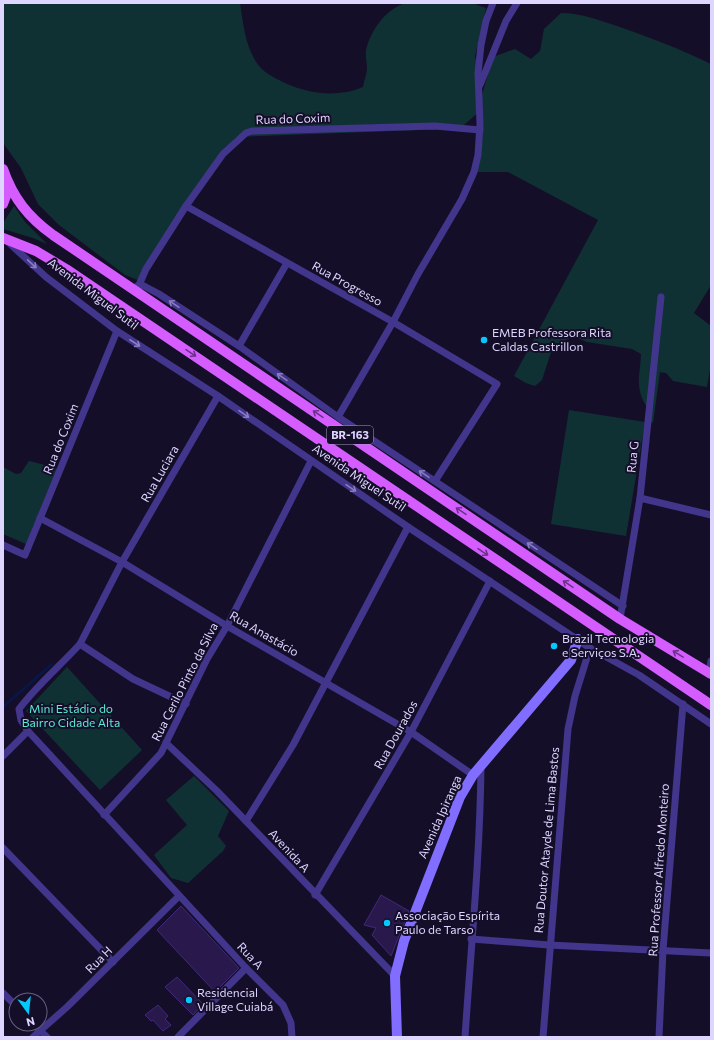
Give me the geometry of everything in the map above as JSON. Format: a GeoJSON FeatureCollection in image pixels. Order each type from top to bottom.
{"type":"FeatureCollection","features":[{"type":"Feature","properties":{"kind":"main road","name":"Avenida Miguel Sutil"},"geometry":{"type":"LineString","coordinates":[[3,204],[6,196],[5,174]]}},
{"type":"Feature","properties":{"kind":"main road","name":"Avenida Miguel Sutil"},"geometry":{"type":"LineString","coordinates":[[5,174],[15,194],[35,222],[136,287],[620,619],[710,673]]}},
{"type":"Feature","properties":{"kind":"main road","name":"Avenida Miguel Sutil"},"geometry":{"type":"LineString","coordinates":[[3,238],[36,250],[66,269],[711,705]]}},
{"type":"Feature","properties":{"kind":"street"},"geometry":{"type":"LineString","coordinates":[[338,416],[462,199],[474,172],[478,156],[480,130],[478,73],[481,45],[486,21],[493,3]]}},
{"type":"Feature","properties":{"kind":"street"},"geometry":{"type":"LineString","coordinates":[[479,88],[506,21],[517,3]]}},
{"type":"Feature","properties":{"kind":"street","name":"Rua do Coxim"},"geometry":{"type":"LineString","coordinates":[[136,287],[186,206],[223,154],[246,133],[252,131],[435,126],[480,130]]}},
{"type":"Feature","properties":{"kind":"street","name":"Rua Progresso"},"geometry":{"type":"LineString","coordinates":[[186,206],[393,322],[496,384],[435,481]]}},
{"type":"Feature","properties":{"kind":"street","name":"Avenida Miguel Sutil"},"geometry":{"type":"LineString","coordinates":[[3,238],[46,277],[117,331],[218,396],[408,527],[590,648],[639,675],[711,724]]}},
{"type":"Feature","properties":{"kind":"street"},"geometry":{"type":"LineString","coordinates":[[239,346],[287,263]]}},
{"type":"Feature","properties":{"kind":"street","name":"Avenida Miguel Sutil"},"geometry":{"type":"LineString","coordinates":[[136,287],[144,286],[159,294],[239,346],[338,416],[623,606]]}},
{"type":"Feature","properties":{"kind":"street","name":"Rua G"},"geometry":{"type":"LineString","coordinates":[[620,619],[640,498],[661,297]]}},
{"type":"Feature","properties":{"kind":"street","name":"Rua do Coxim"},"geometry":{"type":"LineString","coordinates":[[3,545],[24,555],[117,331]]}},
{"type":"Feature","properties":{"kind":"street","name":"Rua Luciara"},"geometry":{"type":"LineString","coordinates":[[28,731],[21,720],[19,708],[32,692],[58,669],[80,644],[122,562],[218,396]]}},
{"type":"Feature","properties":{"kind":"street","name":"Rua Cerilo Pinto da Silva"},"geometry":{"type":"LineString","coordinates":[[104,815],[161,752],[207,659],[227,626],[311,461]]}},
{"type":"Feature","properties":{"kind":"street"},"geometry":{"type":"LineString","coordinates":[[640,498],[711,515]]}},
{"type":"Feature","properties":{"kind":"street","name":"Rua Anastácio"},"geometry":{"type":"LineString","coordinates":[[40,518],[122,562],[227,626],[411,732],[473,775]]}},
{"type":"Feature","properties":{"kind":"street"},"geometry":{"type":"LineString","coordinates":[[246,821],[293,745],[408,527]]}},
{"type":"Feature","properties":{"kind":"street","name":"Rua Dourados"},"geometry":{"type":"LineString","coordinates":[[315,895],[411,732],[490,581]]}},
{"type":"Feature","properties":{"kind":"street","name":"Avenida Ipiranga"},"geometry":{"type":"LineString","coordinates":[[397,1037],[395,976],[404,941],[460,797],[473,775],[571,660],[578,639]]}},
{"type":"Feature","properties":{"kind":"street"},"geometry":{"type":"LineString","coordinates":[[80,644],[133,679],[186,704]]}},
{"type":"Feature","properties":{"kind":"street","name":"Rua Doutor Atayde de Lima Bastos"},"geometry":{"type":"LineString","coordinates":[[543,1037],[549,945],[568,729],[575,696],[590,648]]}},
{"type":"Feature","properties":{"kind":"street"},"geometry":{"type":"LineString","coordinates":[[710,673],[711,661]]}},
{"type":"Feature","properties":{"kind":"street","name":"Rua Professor Alfredo Monteiro"},"geometry":{"type":"LineString","coordinates":[[659,1037],[663,950],[682,704]]}},
{"type":"Feature","properties":{"kind":"street"},"geometry":{"type":"LineString","coordinates":[[3,756],[28,731]]}},
{"type":"Feature","properties":{"kind":"street","name":"Rua A"},"geometry":{"type":"LineString","coordinates":[[28,731],[246,968],[283,1005],[291,1023],[292,1037]]}},
{"type":"Feature","properties":{"kind":"street","name":"Avenida A"},"geometry":{"type":"LineString","coordinates":[[166,742],[246,821],[315,895],[395,976]]}},
{"type":"Feature","properties":{"kind":"street"},"geometry":{"type":"LineString","coordinates":[[465,1037],[471,939],[478,876],[481,766]]}},
{"type":"Feature","properties":{"kind":"street"},"geometry":{"type":"LineString","coordinates":[[3,848],[113,962]]}},
{"type":"Feature","properties":{"kind":"street","name":"Rua H"},"geometry":{"type":"LineString","coordinates":[[48,1024],[179,896]]}},
{"type":"Feature","properties":{"kind":"street"},"geometry":{"type":"LineString","coordinates":[[471,939],[549,945],[711,953]]}},
{"type":"Feature","properties":{"kind":"street"},"geometry":{"type":"LineString","coordinates":[[178,1037],[246,968]]}},
{"type":"Feature","properties":{"kind":"green space"},"geometry":{"type":"Polygon","coordinates":[[[3,3],[240,3],[243,26],[249,48],[256,62],[261,68],[271,76],[287,84],[319,93],[341,93],[363,87],[367,70],[366,50],[371,35],[375,28],[391,10],[405,3],[472,3],[486,8],[475,56],[482,95],[493,57],[515,49],[531,59],[540,51],[544,29],[561,13],[596,19],[641,34],[711,64],[711,285],[694,313],[711,326],[711,364],[707,387],[673,381],[666,373],[660,372],[653,423],[646,419],[648,409],[639,388],[641,354],[632,349],[587,342],[573,336],[552,349],[542,380],[535,386],[514,376],[598,220],[508,172],[476,172],[483,124],[483,108],[464,125],[447,129],[236,137],[183,206],[138,280],[125,275],[59,225],[38,204],[21,168],[3,143],[3,3]]]}},
{"type":"Feature","properties":{"kind":"green space"},"geometry":{"type":"Polygon","coordinates":[[[14,206],[25,222],[47,244],[3,229],[3,223],[14,206]]]}},
{"type":"Feature","properties":{"kind":"green space"},"geometry":{"type":"Polygon","coordinates":[[[569,410],[645,422],[626,536],[551,524],[569,410]]]}},
{"type":"Feature","properties":{"kind":"green space"},"geometry":{"type":"Polygon","coordinates":[[[29,461],[57,468],[26,544],[3,534],[3,467],[16,474],[21,473],[29,461]]]}},
{"type":"Feature","properties":{"kind":"green space","name":"Mini Estádio do Bairro Cidade Alta"},"geometry":{"type":"Polygon","coordinates":[[[67,667],[142,750],[100,790],[26,711],[67,667]]]}},
{"type":"Feature","properties":{"kind":"green space"},"geometry":{"type":"Polygon","coordinates":[[[194,776],[229,811],[218,836],[226,846],[223,851],[188,883],[171,878],[154,855],[187,825],[166,800],[194,776]]]}},
{"type":"Feature","properties":{"kind":"building","name":"Associação Espírita Paulo de Tarso"},"geometry":{"type":"Polygon","coordinates":[[[381,895],[409,911],[391,956],[372,935],[376,928],[364,925],[381,895]]]}},
{"type":"Feature","properties":{"kind":"building"},"geometry":{"type":"Polygon","coordinates":[[[181,906],[239,968],[215,992],[157,930],[181,906]]]}},
{"type":"Feature","properties":{"kind":"building","name":"Residencial Village Cuiabá"},"geometry":{"type":"Polygon","coordinates":[[[177,977],[203,1004],[193,1015],[165,987],[177,977]]]}},
{"type":"Feature","properties":{"kind":"building"},"geometry":{"type":"Polygon","coordinates":[[[158,1005],[168,1016],[165,1019],[171,1025],[163,1031],[153,1020],[151,1021],[145,1015],[158,1005]]]}},
{"type":"Feature","properties":{"kind":"waterway"},"geometry":{"type":"LineString","coordinates":[[3,707],[52,664]]}},
{"type":"Feature","properties":{"kind":"place","name":"EMEB Professora Rita Caldas Castrillon"},"geometry":{"type":"Point","coordinates":[484,340]}},
{"type":"Feature","properties":{"kind":"place","name":"Brazil Tecnologia e Serviços S.A."},"geometry":{"type":"Point","coordinates":[554,646]}},
{"type":"Feature","properties":{"kind":"place","name":"Associação Espírita Paulo de Tarso"},"geometry":{"type":"Point","coordinates":[387,923]}},
{"type":"Feature","properties":{"kind":"place","name":"Residencial Village Cuiabá"},"geometry":{"type":"Point","coordinates":[189,1000]}}]}
